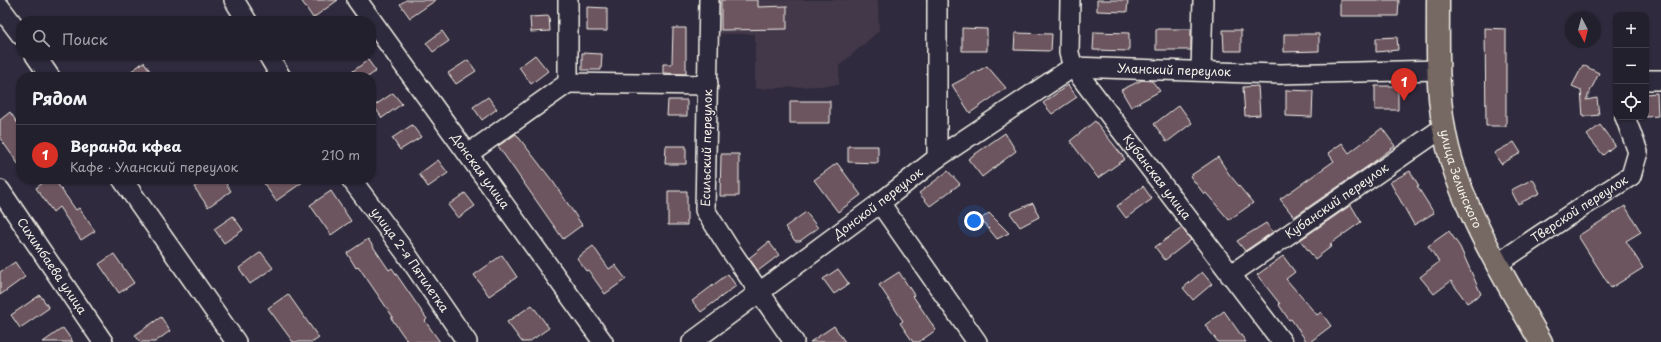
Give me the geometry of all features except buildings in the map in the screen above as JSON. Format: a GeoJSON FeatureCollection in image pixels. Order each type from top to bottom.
{"type":"FeatureCollection","features":[{"type":"Feature","properties":{"kind":"main road","name":"улица Зелинского"},"geometry":{"type":"LineString","coordinates":[[1438,0],[1438,70],[1448,148],[1466,198],[1497,264],[1541,342]]}},
{"type":"Feature","properties":{"kind":"street"},"geometry":{"type":"LineString","coordinates":[[234,0],[244,16]]}},
{"type":"Feature","properties":{"kind":"street","name":"Донская улица"},"geometry":{"type":"LineString","coordinates":[[357,0],[369,16]]}},
{"type":"Feature","properties":{"kind":"street"},"geometry":{"type":"LineString","coordinates":[[568,0],[568,83]]}},
{"type":"Feature","properties":{"kind":"street","name":"Есильский переулок"},"geometry":{"type":"LineString","coordinates":[[709,0],[708,85],[705,137],[705,210],[729,248],[794,342]]}},
{"type":"Feature","properties":{"kind":"street"},"geometry":{"type":"LineString","coordinates":[[937,158],[938,0]]}},
{"type":"Feature","properties":{"kind":"street","name":"Кубанская улица"},"geometry":{"type":"LineString","coordinates":[[1070,0],[1069,53],[1073,67],[1282,342]]}},
{"type":"Feature","properties":{"kind":"street"},"geometry":{"type":"LineString","coordinates":[[1201,71],[1203,0]]}},
{"type":"Feature","properties":{"kind":"street"},"geometry":{"type":"LineString","coordinates":[[0,7],[16,28]]}},
{"type":"Feature","properties":{"kind":"street","name":"Донская улица"},"geometry":{"type":"LineString","coordinates":[[376,26],[603,342]]}},
{"type":"Feature","properties":{"kind":"street"},"geometry":{"type":"LineString","coordinates":[[38,60],[47,72]]}},
{"type":"Feature","properties":{"kind":"street"},"geometry":{"type":"LineString","coordinates":[[271,60],[278,72]]}},
{"type":"Feature","properties":{"kind":"street"},"geometry":{"type":"LineString","coordinates":[[937,158],[1073,67]]}},
{"type":"Feature","properties":{"kind":"street","name":"Уланский переулок"},"geometry":{"type":"LineString","coordinates":[[1073,67],[1280,74],[1438,70]]}},
{"type":"Feature","properties":{"kind":"street"},"geometry":{"type":"LineString","coordinates":[[1649,80],[1661,80]]}},
{"type":"Feature","properties":{"kind":"street"},"geometry":{"type":"LineString","coordinates":[[468,154],[568,83],[708,85]]}},
{"type":"Feature","properties":{"kind":"street","name":"Тверской переулок"},"geometry":{"type":"LineString","coordinates":[[1497,264],[1631,176],[1638,152],[1626,120]]}},
{"type":"Feature","properties":{"kind":"street","name":"Кубанский переулок"},"geometry":{"type":"LineString","coordinates":[[1230,275],[1444,126]]}},
{"type":"Feature","properties":{"kind":"street","name":"Донской переулок"},"geometry":{"type":"LineString","coordinates":[[692,342],[880,204],[937,158]]}},
{"type":"Feature","properties":{"kind":"street"},"geometry":{"type":"LineString","coordinates":[[125,184],[236,342]]}},
{"type":"Feature","properties":{"kind":"street","name":"улица 2-я Пятилетка"},"geometry":{"type":"LineString","coordinates":[[355,184],[405,252],[467,342]]}},
{"type":"Feature","properties":{"kind":"street","name":"Сихимбаева улица"},"geometry":{"type":"LineString","coordinates":[[0,190],[103,342]]}},
{"type":"Feature","properties":{"kind":"street"},"geometry":{"type":"LineString","coordinates":[[880,204],[977,342]]}},
{"type":"Feature","properties":{"kind":"shaded area"},"geometry":{"type":"Polygon","coordinates":[[[716,0],[878,0],[879,31],[839,66],[839,85],[755,89],[755,34],[717,34],[716,0]]]}},
{"type":"Feature","properties":{"kind":"place","name":"Веранда кфеа"},"geometry":{"type":"Point","coordinates":[1404,101]}}]}
